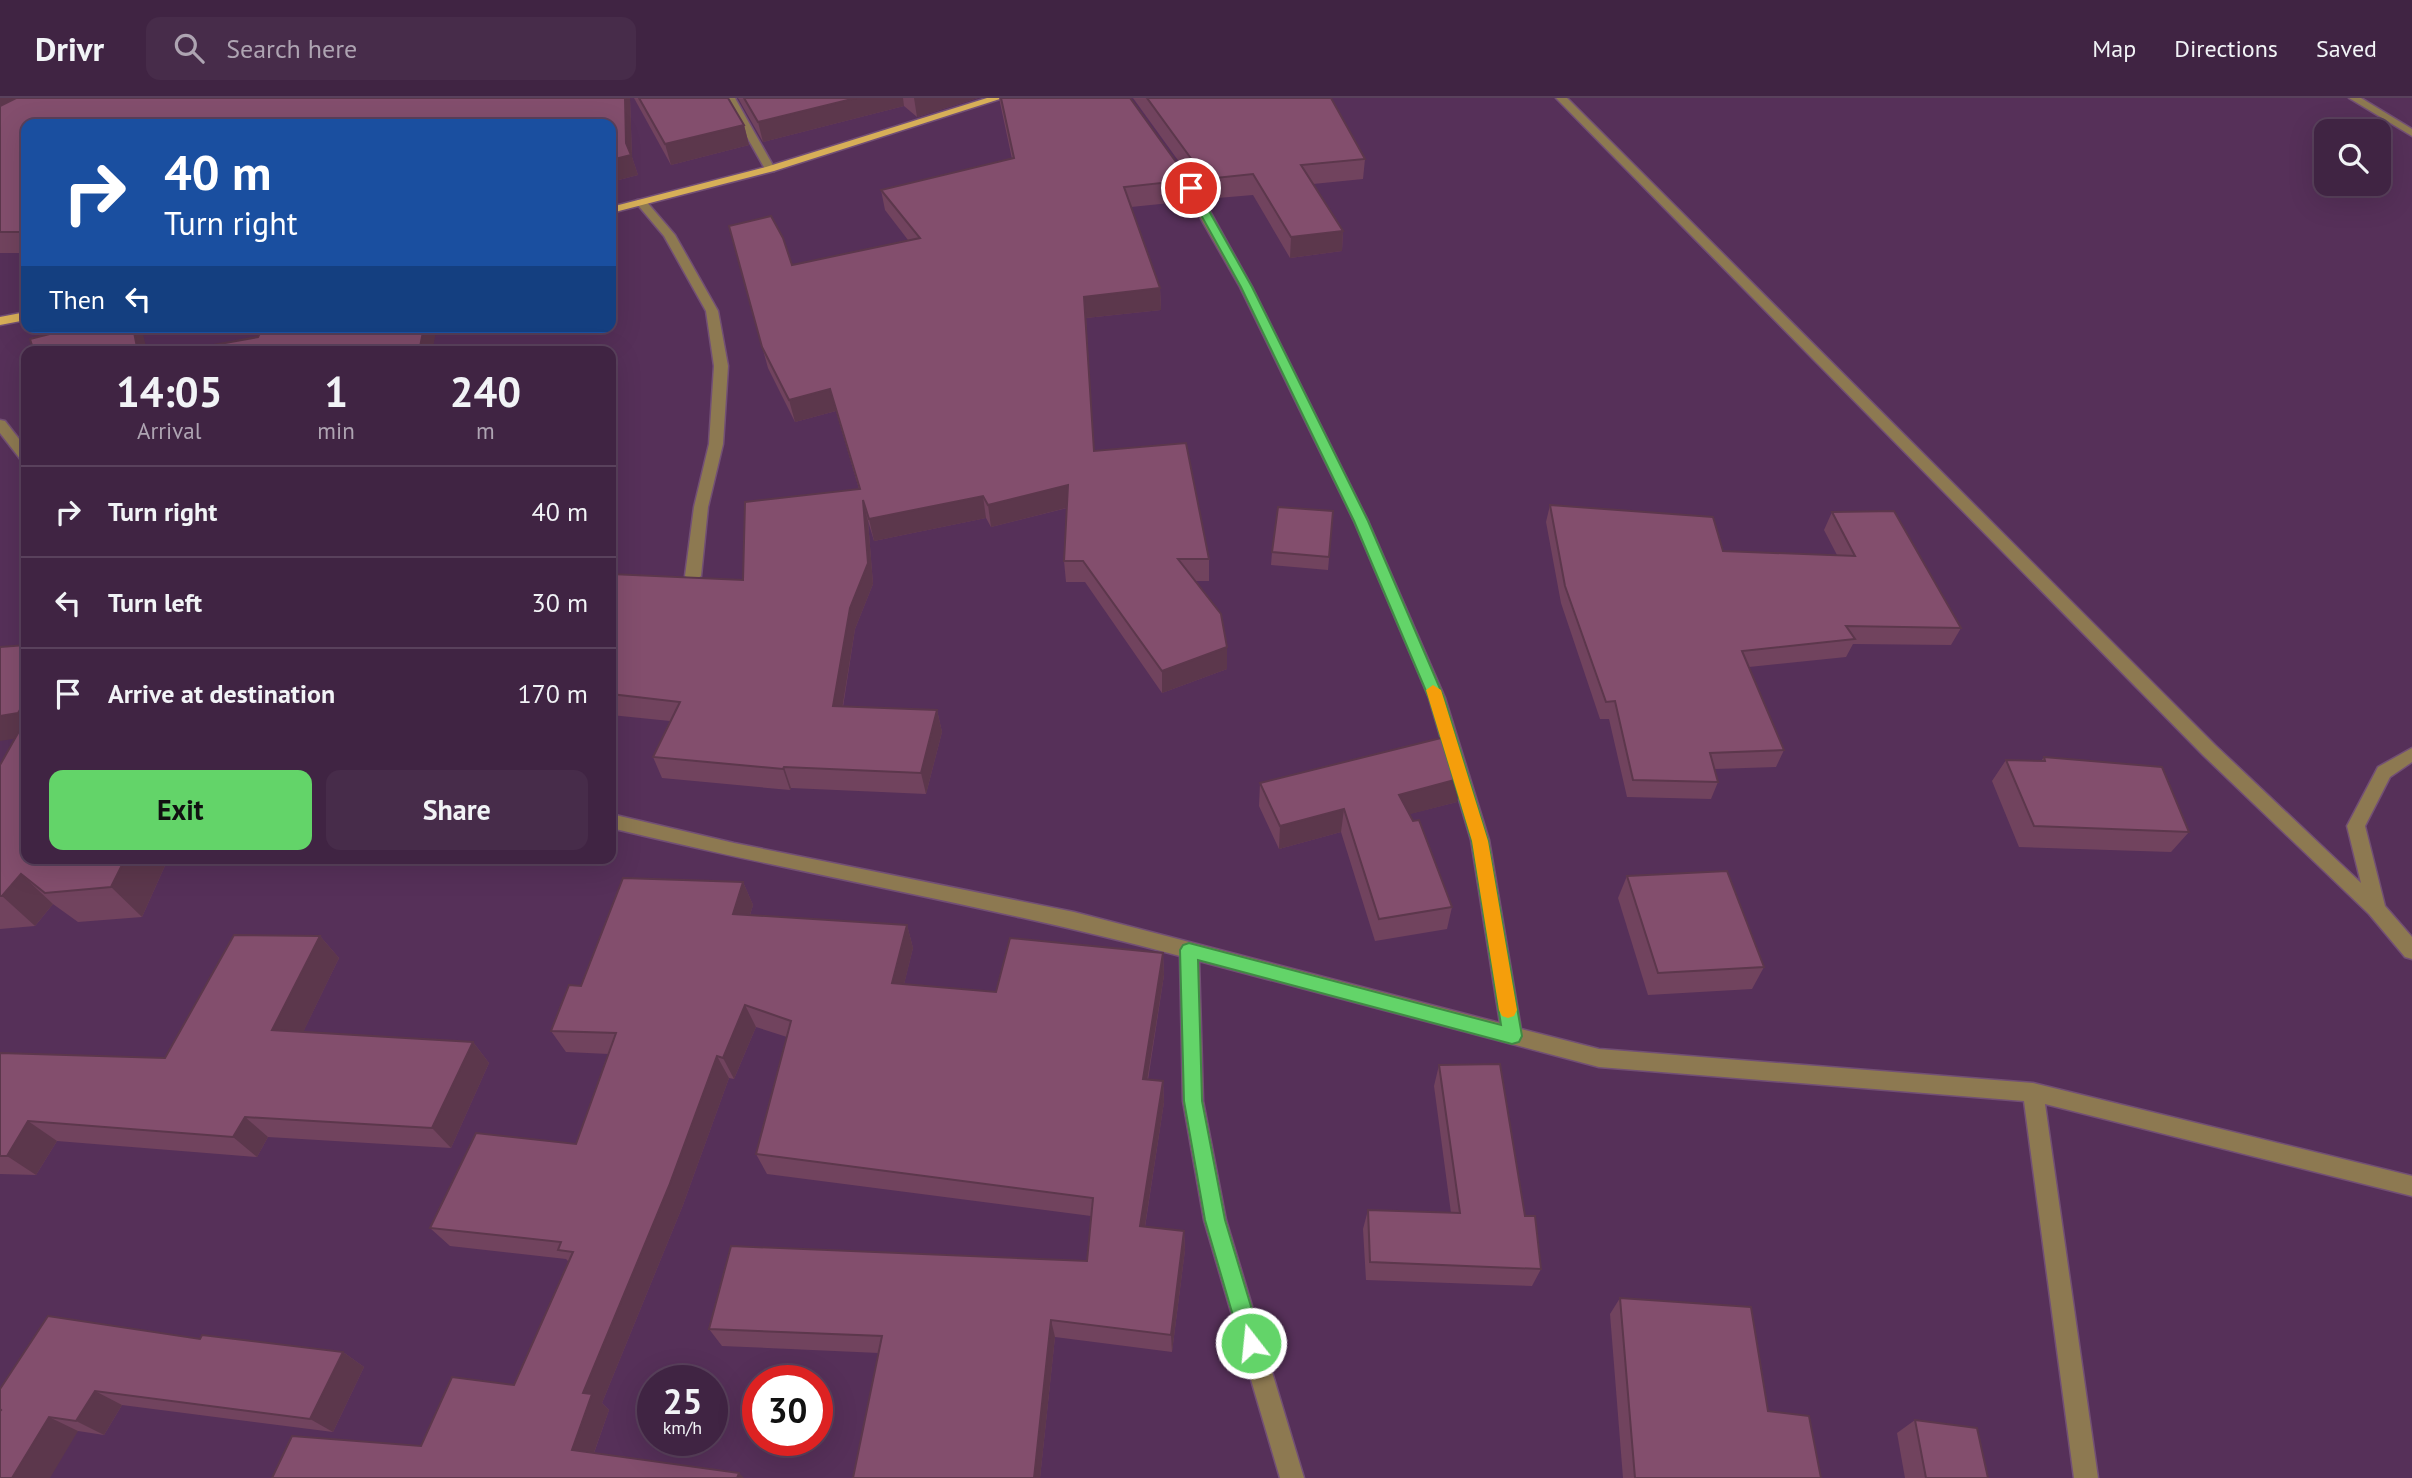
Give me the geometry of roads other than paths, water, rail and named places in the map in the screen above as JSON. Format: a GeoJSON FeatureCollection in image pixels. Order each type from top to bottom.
{"type":"FeatureCollection","features":[{"type":"Feature","properties":{"kind":"main road"},"geometry":{"type":"LineString","coordinates":[[616,209],[770,169],[998,98]]}},
{"type":"Feature","properties":{"kind":"main road"},"geometry":{"type":"LineString","coordinates":[[0,321],[21,317]]}},
{"type":"Feature","properties":{"kind":"street"},"geometry":{"type":"LineString","coordinates":[[730,98],[770,169]]}},
{"type":"Feature","properties":{"kind":"street"},"geometry":{"type":"LineString","coordinates":[[1561,98],[2209,750],[2376,909],[2412,951]]}},
{"type":"Feature","properties":{"kind":"street"},"geometry":{"type":"LineString","coordinates":[[2354,98],[2412,133]]}},
{"type":"Feature","properties":{"kind":"street"},"geometry":{"type":"LineString","coordinates":[[1166,155],[1191,188],[1246,287],[1361,521],[1437,698],[1480,841],[1512,1036]]}},
{"type":"Feature","properties":{"kind":"street"},"geometry":{"type":"LineString","coordinates":[[641,202],[669,235],[712,311],[721,366],[716,444],[701,507],[693,576]]}},
{"type":"Feature","properties":{"kind":"street"},"geometry":{"type":"LineString","coordinates":[[0,424],[21,451]]}},
{"type":"Feature","properties":{"kind":"street"},"geometry":{"type":"LineString","coordinates":[[2376,909],[2356,826],[2384,772],[2412,754]]}},
{"type":"Feature","properties":{"kind":"street"},"geometry":{"type":"LineString","coordinates":[[616,822],[734,850],[1074,920],[1599,1058],[2033,1093],[2412,1186]]}},
{"type":"Feature","properties":{"kind":"street"},"geometry":{"type":"LineString","coordinates":[[1189,950],[1193,1101],[1215,1220],[1292,1478]]}},
{"type":"Feature","properties":{"kind":"street"},"geometry":{"type":"LineString","coordinates":[[2033,1093],[2086,1478]]}}]}
